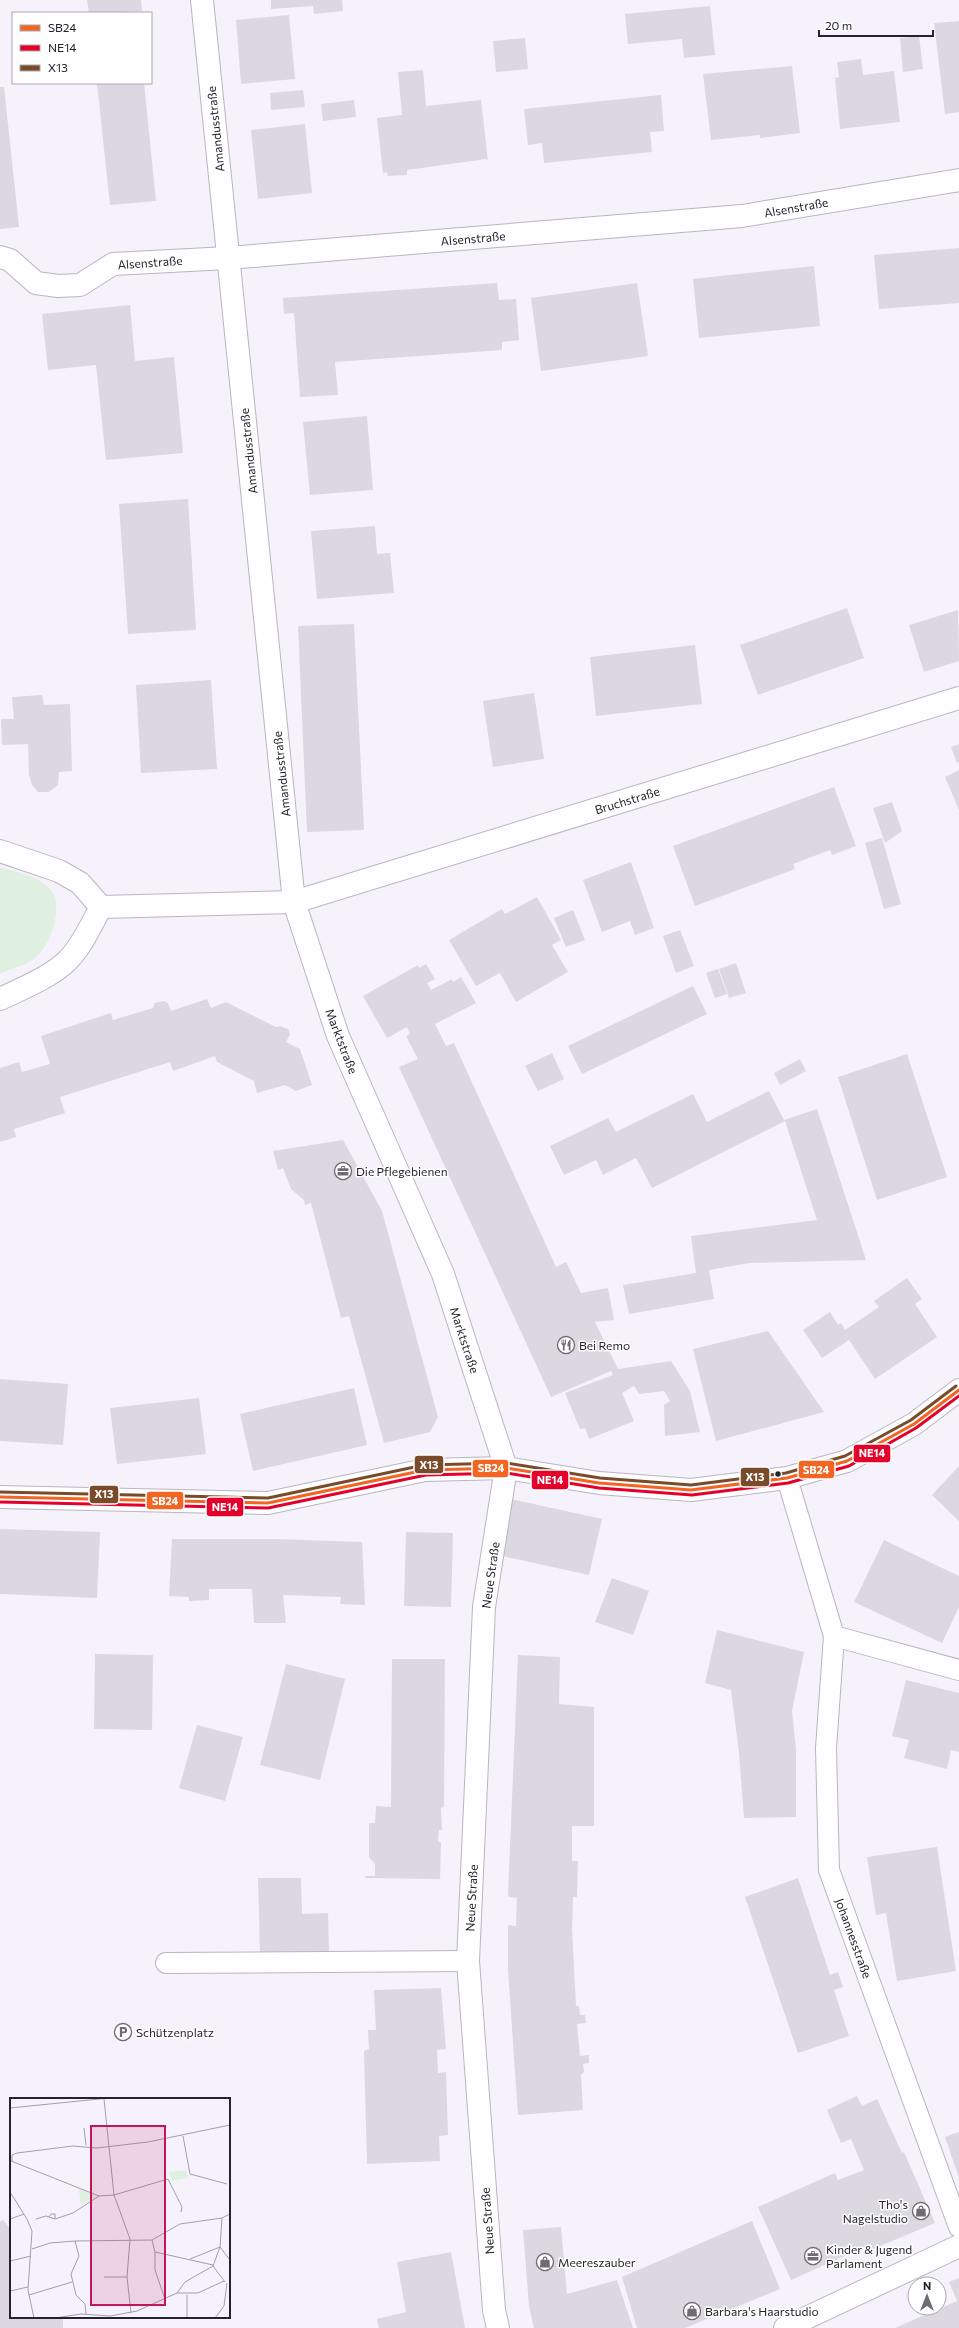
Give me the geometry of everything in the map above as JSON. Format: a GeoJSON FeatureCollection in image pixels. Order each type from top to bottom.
{"type":"FeatureCollection","features":[{"type":"Feature","properties":{"kind":"street","name":"Amandusstraße"},"geometry":{"type":"LineString","coordinates":[[202,0],[294,902]]}},
{"type":"Feature","properties":{"kind":"street","name":"Alsenstraße"},"geometry":{"type":"LineString","coordinates":[[0,257],[10,260],[36,282],[58,286],[80,285],[113,264],[228,258],[742,216],[959,180]]}},
{"type":"Feature","properties":{"kind":"street","name":"Bruchstraße"},"geometry":{"type":"LineString","coordinates":[[294,902],[959,698]]}},
{"type":"Feature","properties":{"kind":"street"},"geometry":{"type":"LineString","coordinates":[[0,851],[59,871],[80,883],[101,907]]}},
{"type":"Feature","properties":{"kind":"street"},"geometry":{"type":"LineString","coordinates":[[101,907],[294,902]]}},
{"type":"Feature","properties":{"kind":"street","name":"Marktstraße"},"geometry":{"type":"LineString","coordinates":[[294,902],[338,1036],[443,1274],[506,1468]]}},
{"type":"Feature","properties":{"kind":"street"},"geometry":{"type":"LineString","coordinates":[[0,999],[31,984],[67,961],[88,932],[101,907]]}},
{"type":"Feature","properties":{"kind":"street"},"geometry":{"type":"LineString","coordinates":[[0,1497],[268,1503],[425,1470],[506,1468],[599,1483],[691,1490],[787,1478],[847,1460],[914,1424],[959,1390]]}},
{"type":"Feature","properties":{"kind":"street","name":"Neue Straße"},"geometry":{"type":"LineString","coordinates":[[496,2319],[468,1961],[484,1607],[506,1468]]}},
{"type":"Feature","properties":{"kind":"street"},"geometry":{"type":"LineString","coordinates":[[785,2328],[959,2246]]}},
{"type":"Feature","properties":{"kind":"lane"},"geometry":{"type":"LineString","coordinates":[[787,1478],[834,1636],[959,1670]]}},
{"type":"Feature","properties":{"kind":"lane","name":"Johannesstraße"},"geometry":{"type":"LineString","coordinates":[[834,1636],[826,1748],[829,1870],[959,2227]]}},
{"type":"Feature","properties":{"kind":"lane"},"geometry":{"type":"LineString","coordinates":[[166,1963],[468,1961]]}},
{"type":"Feature","properties":{"kind":"green space"},"geometry":{"type":"Polygon","coordinates":[[[0,867],[29,876],[42,882],[52,892],[56,909],[53,929],[44,948],[38,956],[27,963],[0,974],[0,867]]]}},
{"type":"Feature","properties":{"kind":"building"},"geometry":{"type":"Polygon","coordinates":[[[87,0],[141,0],[142,11],[89,12],[87,0]]]}},
{"type":"Feature","properties":{"kind":"building"},"geometry":{"type":"Polygon","coordinates":[[[271,0],[342,0],[343,11],[314,14],[313,6],[271,9],[271,0]]]}},
{"type":"Feature","properties":{"kind":"building"},"geometry":{"type":"Polygon","coordinates":[[[710,6],[715,55],[684,58],[682,39],[628,44],[625,14],[710,6]]]}},
{"type":"Feature","properties":{"kind":"building"},"geometry":{"type":"Polygon","coordinates":[[[289,15],[295,79],[241,84],[236,20],[289,15]]]}},
{"type":"Feature","properties":{"kind":"building"},"geometry":{"type":"Polygon","coordinates":[[[959,21],[959,112],[945,114],[934,23],[959,21]]]}},
{"type":"Feature","properties":{"kind":"building"},"geometry":{"type":"Polygon","coordinates":[[[919,36],[923,69],[903,72],[900,38],[919,36]]]}},
{"type":"Feature","properties":{"kind":"building"},"geometry":{"type":"Polygon","coordinates":[[[525,38],[528,69],[496,72],[493,41],[525,38]]]}},
{"type":"Feature","properties":{"kind":"building"},"geometry":{"type":"Polygon","coordinates":[[[861,59],[863,75],[894,71],[900,122],[840,129],[835,78],[839,77],[837,62],[861,59]]]}},
{"type":"Feature","properties":{"kind":"building"},"geometry":{"type":"Polygon","coordinates":[[[792,66],[800,133],[760,138],[760,135],[711,140],[703,74],[792,66]]]}},
{"type":"Feature","properties":{"kind":"building"},"geometry":{"type":"Polygon","coordinates":[[[423,70],[426,106],[481,100],[488,161],[486,159],[407,170],[407,175],[388,176],[387,172],[383,173],[377,118],[402,115],[398,72],[423,70]]]}},
{"type":"Feature","properties":{"kind":"building"},"geometry":{"type":"Polygon","coordinates":[[[97,84],[144,84],[156,201],[110,205],[97,84]]]}},
{"type":"Feature","properties":{"kind":"building"},"geometry":{"type":"Polygon","coordinates":[[[0,87],[4,87],[19,227],[0,229],[0,87]]]}},
{"type":"Feature","properties":{"kind":"building"},"geometry":{"type":"Polygon","coordinates":[[[303,90],[305,107],[271,110],[270,93],[303,90]]]}},
{"type":"Feature","properties":{"kind":"building"},"geometry":{"type":"Polygon","coordinates":[[[661,95],[664,131],[650,132],[652,152],[544,163],[542,143],[528,145],[524,109],[661,95]]]}},
{"type":"Feature","properties":{"kind":"building"},"geometry":{"type":"Polygon","coordinates":[[[354,100],[356,117],[323,121],[321,104],[354,100]]]}},
{"type":"Feature","properties":{"kind":"building"},"geometry":{"type":"Polygon","coordinates":[[[305,124],[312,193],[258,199],[251,130],[305,124]]]}},
{"type":"Feature","properties":{"kind":"building"},"geometry":{"type":"Polygon","coordinates":[[[959,248],[959,303],[879,309],[874,255],[959,248]]]}},
{"type":"Feature","properties":{"kind":"building"},"geometry":{"type":"Polygon","coordinates":[[[814,266],[820,326],[699,338],[693,279],[814,266]]]}},
{"type":"Feature","properties":{"kind":"building"},"geometry":{"type":"Polygon","coordinates":[[[497,283],[499,300],[516,299],[519,340],[502,342],[502,350],[335,362],[338,395],[300,397],[294,313],[284,314],[283,298],[497,283]]]}},
{"type":"Feature","properties":{"kind":"building"},"geometry":{"type":"Polygon","coordinates":[[[637,283],[648,356],[541,371],[531,298],[637,283]]]}},
{"type":"Feature","properties":{"kind":"building"},"geometry":{"type":"Polygon","coordinates":[[[130,305],[135,361],[174,357],[183,453],[106,460],[96,365],[48,370],[42,314],[130,305]]]}},
{"type":"Feature","properties":{"kind":"building"},"geometry":{"type":"Polygon","coordinates":[[[367,416],[373,490],[310,495],[303,422],[367,416]]]}},
{"type":"Feature","properties":{"kind":"building"},"geometry":{"type":"Polygon","coordinates":[[[188,499],[196,630],[128,634],[119,504],[188,499]]]}},
{"type":"Feature","properties":{"kind":"building"},"geometry":{"type":"Polygon","coordinates":[[[375,526],[377,554],[390,553],[394,593],[317,599],[311,531],[375,526]]]}},
{"type":"Feature","properties":{"kind":"building"},"geometry":{"type":"Polygon","coordinates":[[[847,608],[864,658],[758,695],[740,645],[847,608]]]}},
{"type":"Feature","properties":{"kind":"building"},"geometry":{"type":"Polygon","coordinates":[[[958,610],[959,661],[924,672],[909,625],[958,610]]]}},
{"type":"Feature","properties":{"kind":"building"},"geometry":{"type":"Polygon","coordinates":[[[354,624],[364,830],[307,832],[298,626],[354,624]]]}},
{"type":"Feature","properties":{"kind":"building"},"geometry":{"type":"Polygon","coordinates":[[[695,645],[702,704],[596,716],[590,657],[695,645]]]}},
{"type":"Feature","properties":{"kind":"building"},"geometry":{"type":"Polygon","coordinates":[[[211,680],[217,769],[141,773],[136,685],[211,680]]]}},
{"type":"Feature","properties":{"kind":"building"},"geometry":{"type":"Polygon","coordinates":[[[534,693],[544,759],[493,767],[483,701],[534,693]]]}},
{"type":"Feature","properties":{"kind":"building"},"geometry":{"type":"Polygon","coordinates":[[[42,695],[44,705],[70,704],[72,771],[59,772],[58,785],[49,792],[38,792],[32,785],[29,775],[28,744],[2,745],[1,719],[14,719],[12,697],[42,695]]]}},
{"type":"Feature","properties":{"kind":"building"},"geometry":{"type":"Polygon","coordinates":[[[959,744],[959,762],[957,763],[951,747],[959,744]]]}},
{"type":"Feature","properties":{"kind":"building"},"geometry":{"type":"Polygon","coordinates":[[[959,770],[959,810],[945,777],[959,770]]]}},
{"type":"Feature","properties":{"kind":"building"},"geometry":{"type":"Polygon","coordinates":[[[834,787],[856,846],[832,855],[830,850],[793,864],[795,869],[695,906],[673,846],[834,787]]]}},
{"type":"Feature","properties":{"kind":"building"},"geometry":{"type":"Polygon","coordinates":[[[892,802],[902,831],[885,843],[873,808],[892,802]]]}},
{"type":"Feature","properties":{"kind":"building"},"geometry":{"type":"Polygon","coordinates":[[[882,838],[901,904],[884,909],[865,843],[882,838]]]}},
{"type":"Feature","properties":{"kind":"building"},"geometry":{"type":"Polygon","coordinates":[[[631,862],[654,928],[635,935],[630,921],[602,932],[583,880],[631,862]]]}},
{"type":"Feature","properties":{"kind":"building"},"geometry":{"type":"Polygon","coordinates":[[[537,897],[561,940],[552,945],[568,972],[516,1002],[500,973],[476,986],[449,940],[502,909],[505,914],[537,897]]]}},
{"type":"Feature","properties":{"kind":"building"},"geometry":{"type":"Polygon","coordinates":[[[573,910],[585,940],[566,947],[554,918],[573,910]]]}},
{"type":"Feature","properties":{"kind":"building"},"geometry":{"type":"Polygon","coordinates":[[[680,930],[694,966],[676,973],[663,936],[680,930]]]}},
{"type":"Feature","properties":{"kind":"building"},"geometry":{"type":"Polygon","coordinates":[[[736,963],[746,993],[729,998],[719,969],[736,963]]]}},
{"type":"Feature","properties":{"kind":"building"},"geometry":{"type":"Polygon","coordinates":[[[426,964],[435,979],[427,983],[431,990],[452,979],[453,982],[461,977],[476,1003],[435,1024],[446,1046],[454,1043],[556,1267],[566,1262],[581,1293],[608,1288],[614,1320],[595,1322],[618,1369],[671,1361],[690,1391],[700,1432],[665,1436],[664,1405],[670,1401],[664,1391],[639,1394],[634,1386],[622,1393],[634,1421],[589,1439],[585,1428],[580,1429],[565,1393],[613,1375],[611,1371],[551,1397],[399,1067],[418,1059],[406,1036],[410,1034],[407,1027],[387,1038],[363,996],[418,965],[419,968],[426,964]]]}},
{"type":"Feature","properties":{"kind":"building"},"geometry":{"type":"Polygon","coordinates":[[[718,969],[727,994],[715,998],[706,973],[718,969]]]}},
{"type":"Feature","properties":{"kind":"building"},"geometry":{"type":"Polygon","coordinates":[[[693,986],[707,1014],[582,1074],[568,1046],[693,986]]]}},
{"type":"Feature","properties":{"kind":"building"},"geometry":{"type":"Polygon","coordinates":[[[207,999],[211,1008],[226,1002],[276,1027],[280,1026],[288,1029],[290,1034],[286,1042],[300,1049],[312,1085],[296,1091],[285,1085],[257,1093],[254,1081],[217,1062],[215,1056],[173,1071],[170,1062],[60,1097],[65,1113],[14,1129],[16,1137],[0,1142],[0,1068],[19,1062],[22,1072],[50,1064],[41,1036],[111,1013],[113,1020],[153,1008],[155,1003],[164,1001],[168,1003],[171,1011],[207,999]]]}},
{"type":"Feature","properties":{"kind":"building"},"geometry":{"type":"Polygon","coordinates":[[[552,1053],[564,1079],[538,1091],[525,1066],[552,1053]]]}},
{"type":"Feature","properties":{"kind":"building"},"geometry":{"type":"Polygon","coordinates":[[[907,1054],[947,1177],[877,1200],[838,1077],[907,1054]]]}},
{"type":"Feature","properties":{"kind":"building"},"geometry":{"type":"Polygon","coordinates":[[[800,1059],[806,1071],[780,1085],[774,1073],[800,1059]]]}},
{"type":"Feature","properties":{"kind":"building"},"geometry":{"type":"Polygon","coordinates":[[[769,1091],[784,1120],[817,1109],[866,1260],[749,1263],[709,1270],[714,1299],[629,1314],[623,1285],[696,1273],[691,1236],[817,1220],[785,1121],[652,1188],[636,1158],[603,1175],[596,1160],[564,1175],[550,1146],[608,1118],[616,1132],[693,1094],[707,1122],[769,1091]]]}},
{"type":"Feature","properties":{"kind":"building"},"geometry":{"type":"Polygon","coordinates":[[[343,1140],[382,1211],[438,1417],[430,1432],[384,1443],[349,1316],[341,1318],[311,1203],[305,1205],[304,1200],[291,1189],[283,1168],[278,1170],[273,1151],[343,1140]]]}},
{"type":"Feature","properties":{"kind":"building"},"geometry":{"type":"Polygon","coordinates":[[[907,1278],[922,1299],[915,1304],[937,1337],[875,1379],[849,1340],[822,1358],[803,1330],[830,1312],[838,1325],[841,1323],[845,1330],[879,1307],[874,1301],[907,1278]]]}},
{"type":"Feature","properties":{"kind":"building"},"geometry":{"type":"Polygon","coordinates":[[[768,1331],[824,1412],[716,1441],[693,1349],[768,1331]]]}},
{"type":"Feature","properties":{"kind":"building"},"geometry":{"type":"Polygon","coordinates":[[[0,1379],[68,1384],[63,1445],[0,1441],[0,1379]]]}},
{"type":"Feature","properties":{"kind":"building"},"geometry":{"type":"Polygon","coordinates":[[[354,1388],[367,1445],[253,1471],[240,1414],[354,1388]]]}},
{"type":"Feature","properties":{"kind":"building"},"geometry":{"type":"Polygon","coordinates":[[[199,1398],[206,1454],[117,1464],[110,1408],[199,1398]]]}},
{"type":"Feature","properties":{"kind":"building"},"geometry":{"type":"Polygon","coordinates":[[[959,1466],[959,1521],[932,1495],[959,1466]]]}},
{"type":"Feature","properties":{"kind":"building"},"geometry":{"type":"Polygon","coordinates":[[[511,1499],[602,1519],[589,1575],[498,1555],[511,1499]]]}},
{"type":"Feature","properties":{"kind":"building"},"geometry":{"type":"Polygon","coordinates":[[[0,1529],[100,1532],[97,1598],[0,1594],[0,1529]]]}},
{"type":"Feature","properties":{"kind":"building"},"geometry":{"type":"Polygon","coordinates":[[[406,1532],[453,1533],[451,1607],[404,1606],[406,1532]]]}},
{"type":"Feature","properties":{"kind":"building"},"geometry":{"type":"Polygon","coordinates":[[[172,1539],[275,1539],[362,1542],[365,1605],[340,1604],[341,1597],[283,1595],[286,1623],[254,1623],[252,1589],[209,1589],[209,1600],[189,1601],[189,1597],[169,1596],[172,1539]]]}},
{"type":"Feature","properties":{"kind":"building"},"geometry":{"type":"Polygon","coordinates":[[[884,1540],[959,1576],[959,1607],[942,1643],[854,1602],[884,1540]]]}},
{"type":"Feature","properties":{"kind":"building"},"geometry":{"type":"Polygon","coordinates":[[[612,1578],[649,1591],[633,1635],[595,1622],[612,1578]]]}},
{"type":"Feature","properties":{"kind":"building"},"geometry":{"type":"Polygon","coordinates":[[[717,1630],[804,1652],[792,1711],[796,1749],[796,1817],[744,1818],[739,1753],[731,1690],[705,1683],[717,1630]]]}},
{"type":"Feature","properties":{"kind":"building"},"geometry":{"type":"Polygon","coordinates":[[[95,1654],[153,1655],[152,1730],[94,1729],[95,1654]]]}},
{"type":"Feature","properties":{"kind":"building"},"geometry":{"type":"Polygon","coordinates":[[[518,1655],[560,1657],[559,1704],[594,1707],[594,1826],[572,1826],[572,1861],[578,1861],[577,1897],[573,1897],[572,1929],[576,2006],[579,2006],[580,2015],[585,2015],[586,2023],[577,2024],[580,2056],[589,2055],[589,2063],[583,2064],[584,2072],[581,2075],[583,2110],[518,2115],[508,1970],[508,1925],[516,1926],[517,1898],[509,1897],[508,1895],[518,1655]]]}},
{"type":"Feature","properties":{"kind":"building"},"geometry":{"type":"Polygon","coordinates":[[[392,1659],[445,1659],[444,1807],[441,1808],[442,1830],[439,1830],[438,1842],[441,1842],[440,1879],[365,1878],[365,1876],[375,1876],[375,1864],[369,1857],[369,1823],[375,1823],[376,1806],[391,1807],[392,1659]]]}},
{"type":"Feature","properties":{"kind":"building"},"geometry":{"type":"Polygon","coordinates":[[[286,1664],[345,1679],[320,1780],[260,1765],[286,1664]]]}},
{"type":"Feature","properties":{"kind":"building"},"geometry":{"type":"Polygon","coordinates":[[[906,1680],[959,1693],[959,1752],[951,1750],[947,1769],[904,1758],[909,1740],[892,1736],[906,1680]]]}},
{"type":"Feature","properties":{"kind":"building"},"geometry":{"type":"Polygon","coordinates":[[[197,1725],[243,1737],[225,1801],[179,1788],[197,1725]]]}},
{"type":"Feature","properties":{"kind":"building"},"geometry":{"type":"Polygon","coordinates":[[[937,1847],[956,1971],[897,1981],[886,1913],[876,1915],[867,1857],[937,1847]]]}},
{"type":"Feature","properties":{"kind":"building"},"geometry":{"type":"Polygon","coordinates":[[[258,1878],[301,1878],[302,1914],[328,1913],[329,1953],[260,1954],[258,1878]]]}},
{"type":"Feature","properties":{"kind":"building"},"geometry":{"type":"Polygon","coordinates":[[[798,1878],[830,1975],[838,1972],[843,1987],[834,1990],[849,2036],[798,2053],[745,1897],[798,1878]]]}},
{"type":"Feature","properties":{"kind":"building"},"geometry":{"type":"Polygon","coordinates":[[[441,1988],[446,2049],[437,2050],[438,2073],[446,2072],[448,2135],[439,2136],[440,2161],[367,2164],[364,2051],[369,2049],[368,2030],[376,2030],[374,1990],[441,1988]]]}},
{"type":"Feature","properties":{"kind":"building"},"geometry":{"type":"Polygon","coordinates":[[[857,2096],[862,2106],[877,2099],[902,2153],[904,2152],[935,2223],[873,2249],[871,2244],[791,2280],[758,2207],[835,2173],[838,2180],[864,2170],[851,2139],[841,2143],[827,2110],[857,2096]]]}},
{"type":"Feature","properties":{"kind":"building"},"geometry":{"type":"Polygon","coordinates":[[[959,2132],[959,2178],[945,2137],[959,2132]]]}},
{"type":"Feature","properties":{"kind":"building"},"geometry":{"type":"Polygon","coordinates":[[[3,2220],[10,2229],[10,2318],[63,2318],[63,2328],[0,2328],[0,2222],[3,2220]]]}},
{"type":"Feature","properties":{"kind":"building"},"geometry":{"type":"Polygon","coordinates":[[[752,2221],[780,2289],[685,2328],[637,2328],[622,2277],[752,2221]]]}},
{"type":"Feature","properties":{"kind":"building"},"geometry":{"type":"Polygon","coordinates":[[[561,2227],[567,2294],[617,2280],[633,2328],[534,2328],[529,2306],[523,2230],[561,2227]]]}},
{"type":"Feature","properties":{"kind":"building"},"geometry":{"type":"Polygon","coordinates":[[[451,2252],[465,2328],[379,2328],[377,2319],[406,2312],[397,2262],[451,2252]]]}},
{"type":"Feature","properties":{"kind":"building"},"geometry":{"type":"Polygon","coordinates":[[[959,2278],[959,2328],[895,2328],[923,2316],[947,2316],[947,2305],[957,2301],[949,2282],[959,2278]]]}},
{"type":"Feature","properties":{"kind":"transit line","name":"X13"},"geometry":{"type":"LineString","coordinates":[[0,1492],[268,1498],[424,1465],[506,1463],[600,1478],[691,1485],[786,1473],[845,1456],[911,1420],[956,1386]]}},
{"type":"Feature","properties":{"kind":"transit line","name":"SB24"},"geometry":{"type":"LineString","coordinates":[[0,1497],[268,1503],[425,1470],[506,1468],[599,1483],[691,1490],[787,1478],[847,1461],[914,1424],[959,1390]]}},
{"type":"Feature","properties":{"kind":"transit line","name":"NE14"},"geometry":{"type":"LineString","coordinates":[[0,1502],[268,1508],[426,1475],[506,1473],[599,1488],[692,1495],[788,1483],[849,1466],[916,1428],[959,1396]]}},
{"type":"Feature","properties":{"kind":"place","name":"Die Pflegebienen"},"geometry":{"type":"Point","coordinates":[343,1171]}},
{"type":"Feature","properties":{"kind":"place","name":"Bei Remo"},"geometry":{"type":"Point","coordinates":[566,1345]}},
{"type":"Feature","properties":{"kind":"place","name":"Schützenplatz"},"geometry":{"type":"Point","coordinates":[123,2032]}},
{"type":"Feature","properties":{"kind":"place","name":"Tho's Nagelstudio"},"geometry":{"type":"Point","coordinates":[921,2211]}},
{"type":"Feature","properties":{"kind":"place","name":"Kinder & Jugend Parlament"},"geometry":{"type":"Point","coordinates":[813,2256]}},
{"type":"Feature","properties":{"kind":"place","name":"Meereszauber"},"geometry":{"type":"Point","coordinates":[545,2262]}},
{"type":"Feature","properties":{"kind":"place","name":"Barbara's Haarstudio"},"geometry":{"type":"Point","coordinates":[692,2311]}}]}
